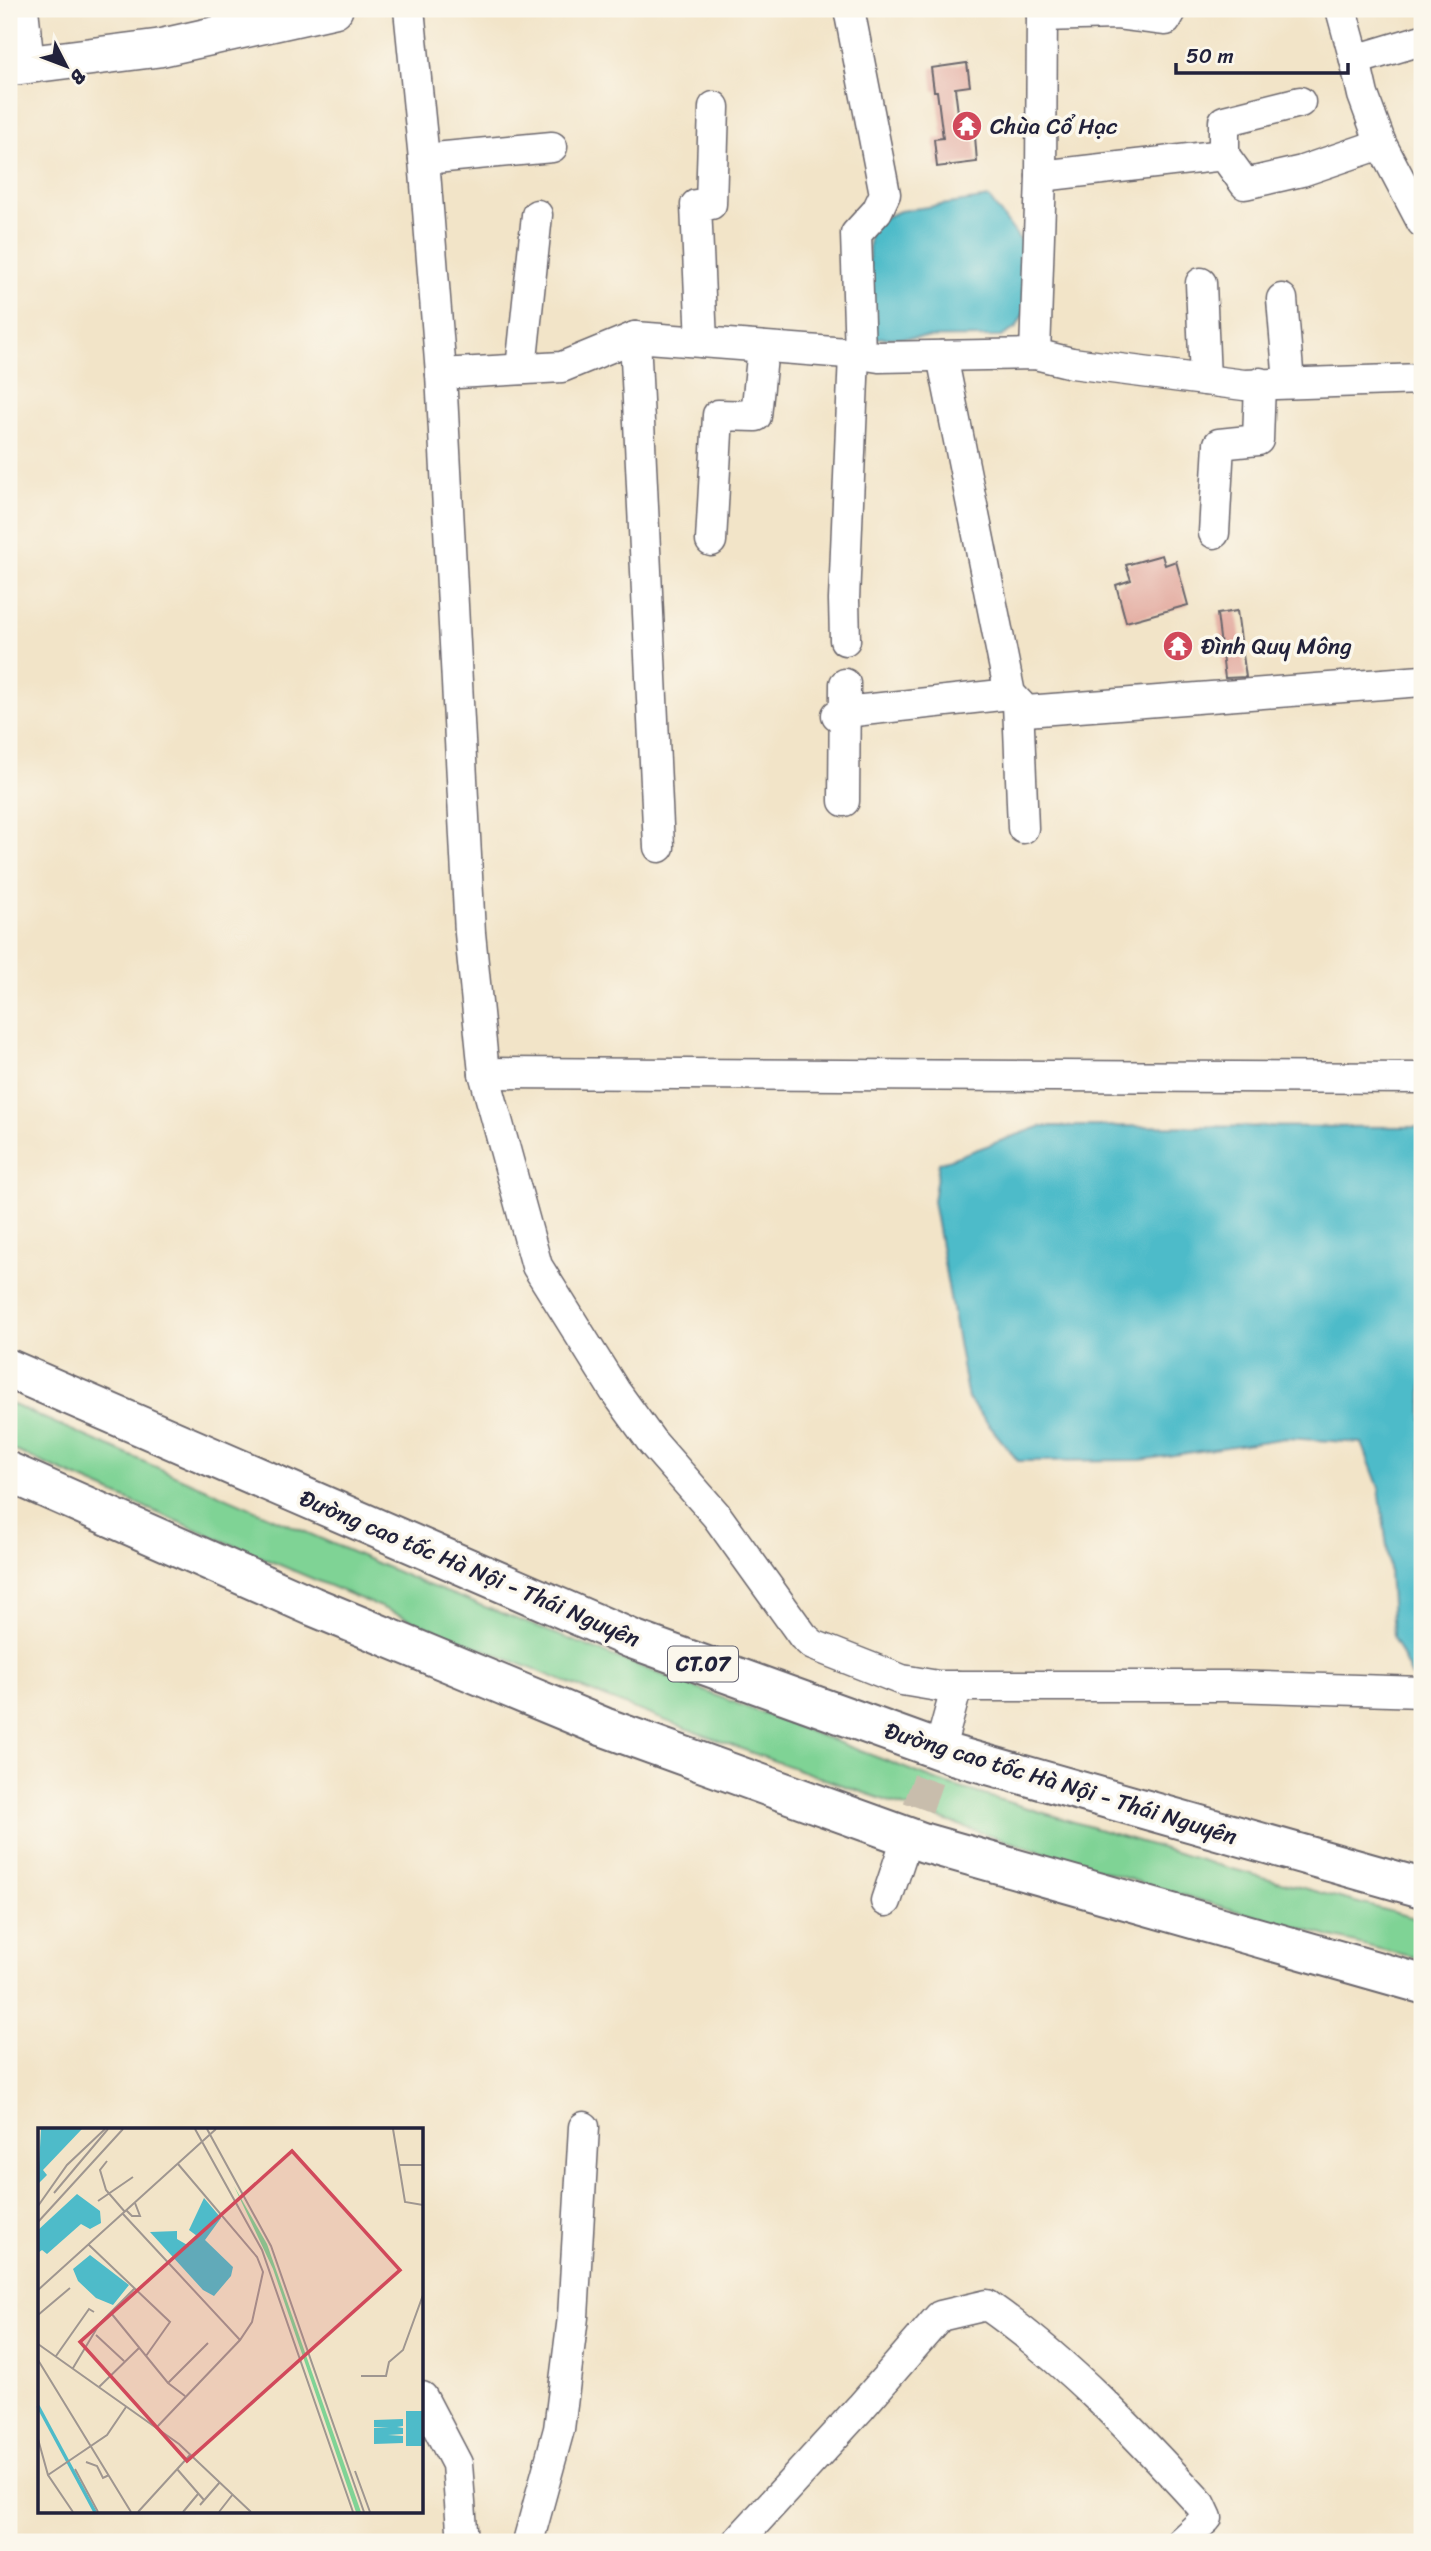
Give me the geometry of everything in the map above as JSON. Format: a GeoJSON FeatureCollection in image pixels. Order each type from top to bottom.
{"type":"FeatureCollection","features":[{"type":"Feature","properties":{"kind":"highway","name":"Đường cao tốc Hà Nội - Thái Nguyên"},"geometry":{"type":"LineString","coordinates":[[9,1369],[632,1639],[953,1755],[1422,1888]]}},
{"type":"Feature","properties":{"kind":"highway"},"geometry":{"type":"LineString","coordinates":[[9,1472],[313,1606],[617,1731],[925,1843],[1422,1984]]}},
{"type":"Feature","properties":{"kind":"main road"},"geometry":{"type":"LineString","coordinates":[[19,66],[159,48],[334,9]]}},
{"type":"Feature","properties":{"kind":"street"},"geometry":{"type":"LineString","coordinates":[[19,66],[23,9]]}},
{"type":"Feature","properties":{"kind":"street"},"geometry":{"type":"LineString","coordinates":[[409,9],[441,374],[470,933],[484,1073],[537,1266],[608,1381],[652,1442],[716,1515],[803,1636],[813,1645],[902,1680],[938,1686],[1227,1686],[1422,1692]]}},
{"type":"Feature","properties":{"kind":"street"},"geometry":{"type":"LineString","coordinates":[[845,640],[844,600],[857,354],[856,234],[877,211],[885,194],[849,9]]}},
{"type":"Feature","properties":{"kind":"street"},"geometry":{"type":"LineString","coordinates":[[1035,354],[1041,176],[1042,12],[1117,14],[1166,20],[1172,9]]}},
{"type":"Feature","properties":{"kind":"street"},"geometry":{"type":"LineString","coordinates":[[1341,9],[1363,95],[1381,144],[1422,222]]}},
{"type":"Feature","properties":{"kind":"street"},"geometry":{"type":"LineString","coordinates":[[1355,60],[1422,40]]}},
{"type":"Feature","properties":{"kind":"street"},"geometry":{"type":"LineString","coordinates":[[1300,102],[1224,121],[1224,155],[1245,184],[1302,171],[1381,144]]}},
{"type":"Feature","properties":{"kind":"street"},"geometry":{"type":"LineString","coordinates":[[702,342],[696,205],[711,204],[714,107]]}},
{"type":"Feature","properties":{"kind":"street"},"geometry":{"type":"LineString","coordinates":[[424,159],[552,147]]}},
{"type":"Feature","properties":{"kind":"street"},"geometry":{"type":"LineString","coordinates":[[1041,176],[1224,155]]}},
{"type":"Feature","properties":{"kind":"street"},"geometry":{"type":"LineString","coordinates":[[522,369],[537,215]]}},
{"type":"Feature","properties":{"kind":"street"},"geometry":{"type":"LineString","coordinates":[[1201,283],[1205,380]]}},
{"type":"Feature","properties":{"kind":"street"},"geometry":{"type":"LineString","coordinates":[[1282,299],[1289,383]]}},
{"type":"Feature","properties":{"kind":"street"},"geometry":{"type":"LineString","coordinates":[[441,374],[562,367],[635,337],[879,358],[1035,354],[1072,363],[1244,385],[1422,379]]}},
{"type":"Feature","properties":{"kind":"street"},"geometry":{"type":"LineString","coordinates":[[635,337],[659,847]]}},
{"type":"Feature","properties":{"kind":"street"},"geometry":{"type":"LineString","coordinates":[[711,541],[719,415],[756,416],[763,346]]}},
{"type":"Feature","properties":{"kind":"street"},"geometry":{"type":"LineString","coordinates":[[942,356],[1014,699],[1024,828]]}},
{"type":"Feature","properties":{"kind":"street"},"geometry":{"type":"LineString","coordinates":[[1214,533],[1219,444],[1258,440],[1259,383]]}},
{"type":"Feature","properties":{"kind":"street"},"geometry":{"type":"LineString","coordinates":[[844,802],[843,704],[1014,699],[1026,711],[1045,711],[1422,681]]}},
{"type":"Feature","properties":{"kind":"street"},"geometry":{"type":"LineString","coordinates":[[484,1073],[1422,1078]]}},
{"type":"Feature","properties":{"kind":"street"},"geometry":{"type":"LineString","coordinates":[[943,1737],[957,1686]]}},
{"type":"Feature","properties":{"kind":"street"},"geometry":{"type":"LineString","coordinates":[[886,1901],[903,1850]]}},
{"type":"Feature","properties":{"kind":"street"},"geometry":{"type":"LineString","coordinates":[[528,2542],[559,2429],[573,2317],[584,2127]]}},
{"type":"Feature","properties":{"kind":"street"},"geometry":{"type":"LineString","coordinates":[[737,2542],[940,2316],[987,2305],[1021,2328],[1131,2430],[1201,2505],[1208,2518],[1181,2542]]}},
{"type":"Feature","properties":{"kind":"street"},"geometry":{"type":"LineString","coordinates":[[424,2401],[457,2464],[463,2542]]}},
{"type":"Feature","properties":{"kind":"green space"},"geometry":{"type":"Polygon","coordinates":[[[9,1403],[425,1584],[944,1783],[1214,1864],[1422,1920],[1422,1959],[1193,1899],[1058,1857],[791,1767],[528,1667],[268,1560],[9,1448],[9,1403]]]}},
{"type":"Feature","properties":{"kind":"water"},"geometry":{"type":"Polygon","coordinates":[[[989,198],[1024,245],[1029,304],[1016,328],[1001,337],[869,338],[869,224],[900,211],[989,198]]]}},
{"type":"Feature","properties":{"kind":"water"},"geometry":{"type":"Polygon","coordinates":[[[1042,1126],[1422,1127],[1422,1678],[1412,1677],[1393,1637],[1388,1554],[1379,1488],[1362,1443],[1286,1438],[1141,1460],[1018,1461],[968,1399],[933,1201],[939,1163],[1042,1126]]]}},
{"type":"Feature","properties":{"kind":"building"},"geometry":{"type":"Polygon","coordinates":[[[967,63],[970,86],[955,88],[961,137],[975,136],[977,162],[937,167],[934,139],[943,138],[931,68],[967,63]]]}},
{"type":"Feature","properties":{"kind":"building"},"geometry":{"type":"Polygon","coordinates":[[[1162,555],[1165,565],[1176,561],[1188,605],[1126,622],[1116,585],[1131,580],[1126,565],[1162,555]]]}},
{"type":"Feature","properties":{"kind":"building"},"geometry":{"type":"Polygon","coordinates":[[[1237,611],[1246,677],[1225,678],[1217,614],[1237,611]]]}},
{"type":"Feature","properties":{"kind":"tunnel"},"geometry":{"type":"LineString","coordinates":[[903,1850],[943,1737]]}},
{"type":"Feature","properties":{"kind":"place","name":"Chùa Cổ Hạc"},"geometry":{"type":"Point","coordinates":[967,126]}},
{"type":"Feature","properties":{"kind":"place","name":"Đình Quy Mông"},"geometry":{"type":"Point","coordinates":[1178,646]}}]}
